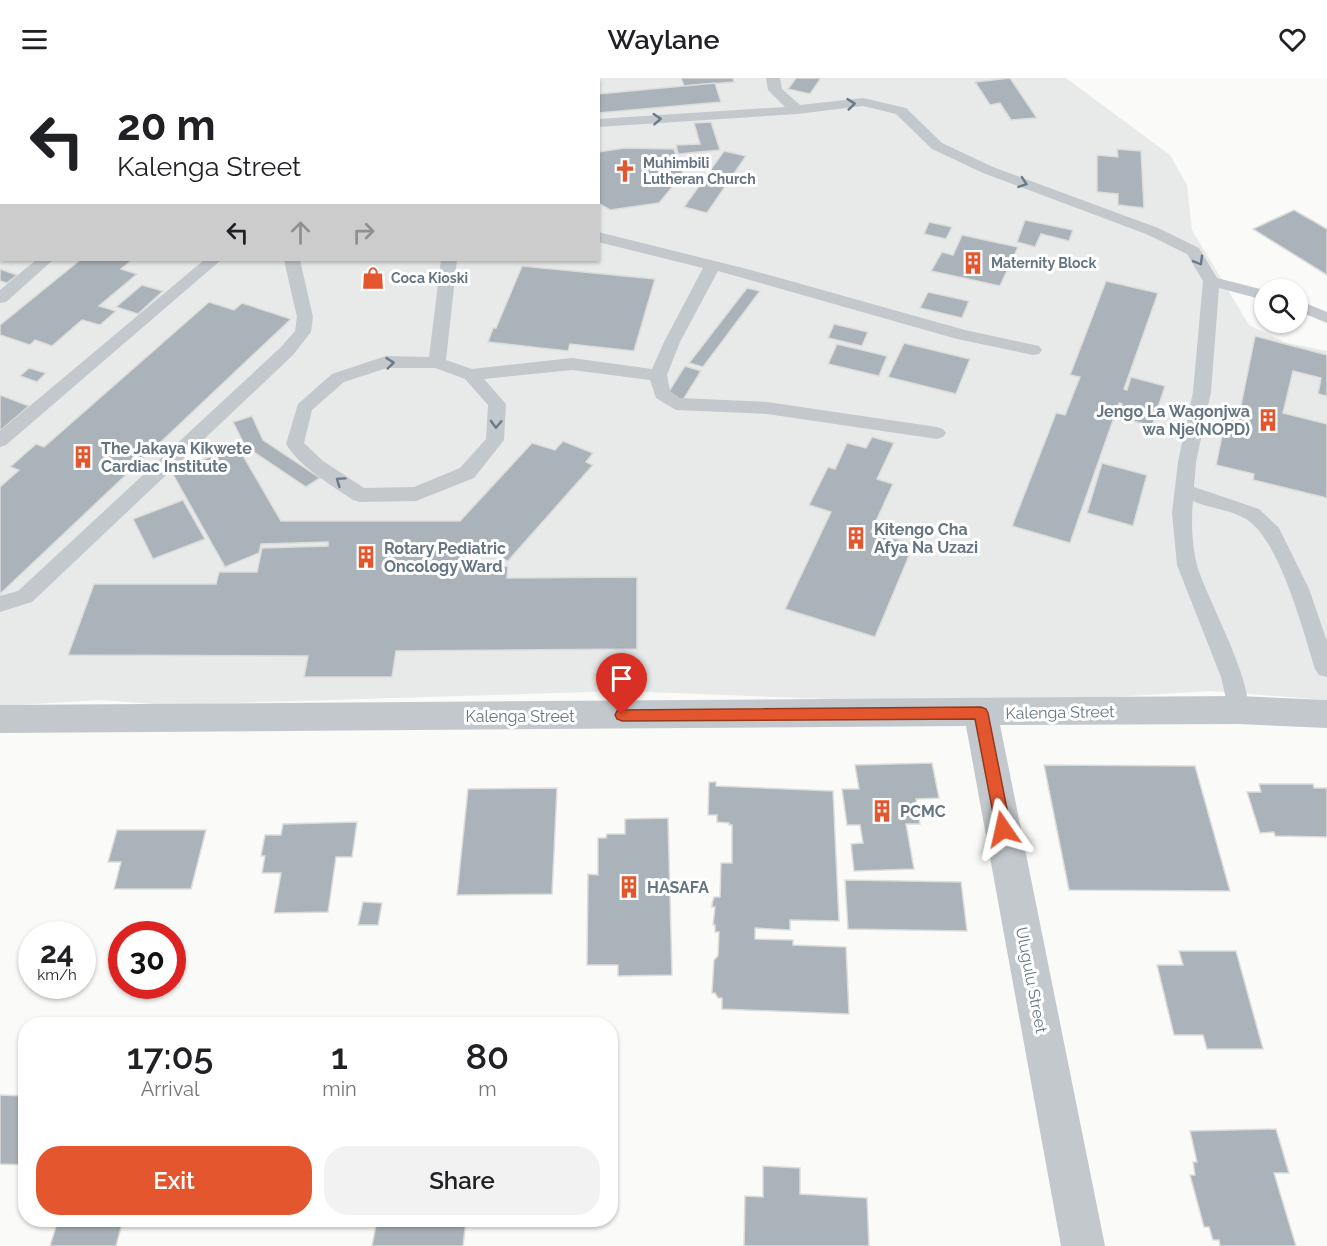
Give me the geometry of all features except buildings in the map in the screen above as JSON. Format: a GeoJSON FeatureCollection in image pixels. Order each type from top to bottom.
{"type":"FeatureCollection","features":[{"type":"Feature","properties":{"kind":"street","name":"Kalenga Street"},"geometry":{"type":"LineString","coordinates":[[0,719],[1238,710],[1327,714]]}},
{"type":"Feature","properties":{"kind":"street","name":"Ulugulu Street"},"geometry":{"type":"LineString","coordinates":[[981,713],[1083,1246]]}},
{"type":"Feature","properties":{"kind":"lane"},"geometry":{"type":"LineString","coordinates":[[773,78],[775,90],[797,110]]}},
{"type":"Feature","properties":{"kind":"lane"},"geometry":{"type":"LineString","coordinates":[[600,123],[797,110],[863,102],[901,111],[937,146],[988,170],[1152,231],[1193,251],[1210,281],[1202,392],[1187,462],[1182,513],[1187,565],[1232,677],[1238,710]]}},
{"type":"Feature","properties":{"kind":"lane"},"geometry":{"type":"LineString","coordinates":[[600,238],[811,291],[963,335],[1033,350]]}},
{"type":"Feature","properties":{"kind":"lane"},"geometry":{"type":"LineString","coordinates":[[0,298],[44,261]]}},
{"type":"Feature","properties":{"kind":"lane"},"geometry":{"type":"LineString","coordinates":[[0,441],[212,261]]}},
{"type":"Feature","properties":{"kind":"lane"},"geometry":{"type":"LineString","coordinates":[[0,604],[25,597],[287,351],[303,332],[305,317],[292,261]]}},
{"type":"Feature","properties":{"kind":"lane"},"geometry":{"type":"LineString","coordinates":[[437,363],[449,261]]}},
{"type":"Feature","properties":{"kind":"lane"},"geometry":{"type":"LineString","coordinates":[[712,267],[672,342],[658,375],[662,394],[676,404],[767,408],[937,434]]}},
{"type":"Feature","properties":{"kind":"lane"},"geometry":{"type":"LineString","coordinates":[[1210,281],[1254,292]]}},
{"type":"Feature","properties":{"kind":"lane"},"geometry":{"type":"LineString","coordinates":[[1308,309],[1327,318]]}},
{"type":"Feature","properties":{"kind":"lane"},"geometry":{"type":"LineString","coordinates":[[471,375],[497,404],[495,440],[467,473],[416,494],[360,495],[316,465],[295,444],[304,408],[338,378],[386,362],[437,363],[471,375],[572,364],[658,375]]}},
{"type":"Feature","properties":{"kind":"lane"},"geometry":{"type":"LineString","coordinates":[[1184,490],[1252,514],[1272,533],[1299,589],[1326,669]]}},
{"type":"Feature","properties":{"kind":"shaded area"},"geometry":{"type":"Polygon","coordinates":[[[600,78],[1066,78],[1170,155],[1187,185],[1192,230],[1249,325],[1254,327],[1254,333],[1266,333],[1287,343],[1327,351],[1327,700],[1210,691],[983,705],[621,691],[166,705],[101,700],[0,706],[0,261],[600,261],[600,78]]]}},
{"type":"Feature","properties":{"kind":"place","name":"Muhimbili Lutheran Church"},"geometry":{"type":"Point","coordinates":[625,171]}},
{"type":"Feature","properties":{"kind":"place","name":"Maternity Block"},"geometry":{"type":"Point","coordinates":[973,263]}},
{"type":"Feature","properties":{"kind":"place","name":"Coca Kioski"},"geometry":{"type":"Point","coordinates":[373,278]}},
{"type":"Feature","properties":{"kind":"place","name":"Jengo La Wagonjwa wa Nje(NOPD)"},"geometry":{"type":"Point","coordinates":[1268,420]}},
{"type":"Feature","properties":{"kind":"place","name":"The Jakaya Kikwete Cardiac Institute"},"geometry":{"type":"Point","coordinates":[83,457]}},
{"type":"Feature","properties":{"kind":"place","name":"Kitengo Cha Afya Na Uzazi"},"geometry":{"type":"Point","coordinates":[856,538]}},
{"type":"Feature","properties":{"kind":"place","name":"Rotary Pediatric Oncology Ward"},"geometry":{"type":"Point","coordinates":[366,557]}},
{"type":"Feature","properties":{"kind":"place","name":"PCMC"},"geometry":{"type":"Point","coordinates":[882,811]}},
{"type":"Feature","properties":{"kind":"place","name":"HASAFA"},"geometry":{"type":"Point","coordinates":[629,887]}},
{"type":"Feature","properties":{"kind":"route"},"geometry":{"type":"LineString","coordinates":[[622,715],[981,713],[1003,829]]}}]}
